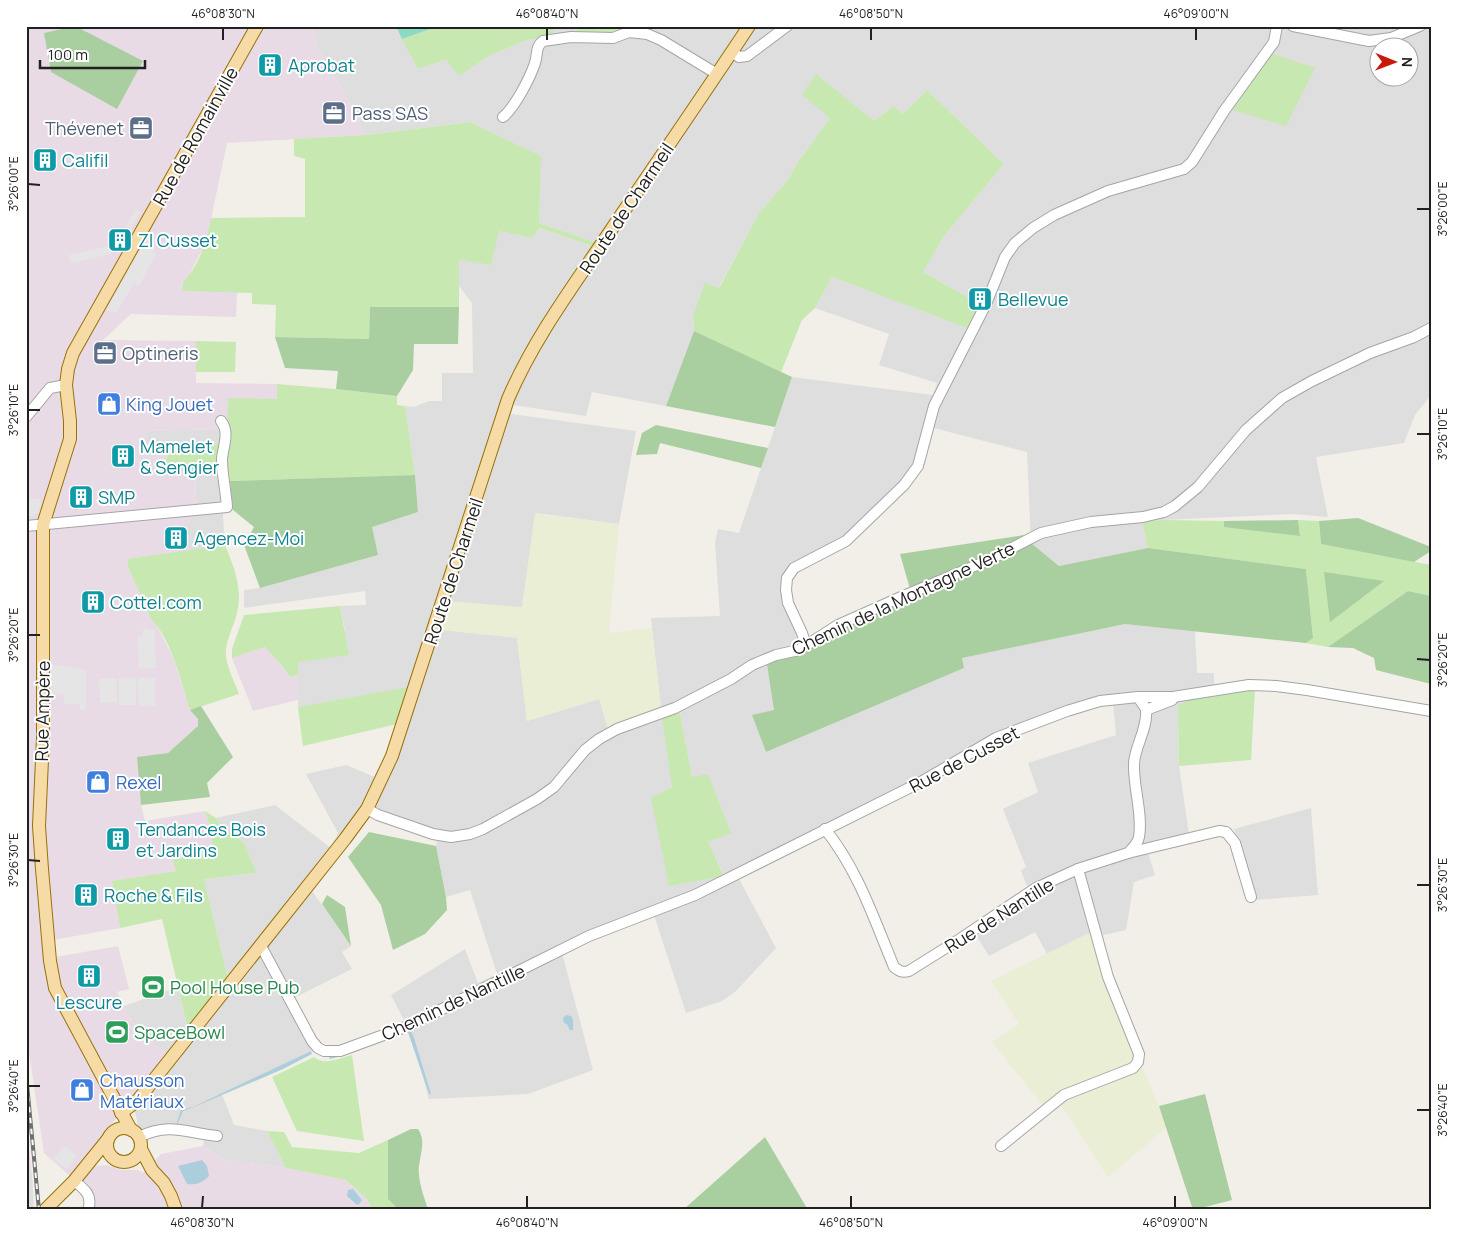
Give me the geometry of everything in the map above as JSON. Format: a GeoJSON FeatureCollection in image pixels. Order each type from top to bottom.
{"type":"FeatureCollection","features":[{"type":"Feature","properties":{"kind":"main road","name":"Rue de Romainville"},"geometry":{"type":"LineString","coordinates":[[66,385],[68,368],[73,352],[257,26]]}},
{"type":"Feature","properties":{"kind":"main road","name":"Route de Charmeil"},"geometry":{"type":"LineString","coordinates":[[121,1114],[137,1101],[261,946],[367,809],[392,756],[508,398],[522,368],[539,337],[581,274],[750,26]]}},
{"type":"Feature","properties":{"kind":"main road","name":"Rue Ampère"},"geometry":{"type":"LineString","coordinates":[[66,385],[70,439],[43,525],[43,738],[39,826],[50,961],[56,988],[70,1018],[115,1099],[121,1114],[136,1137],[152,1170]]}},
{"type":"Feature","properties":{"kind":"main road"},"geometry":{"type":"LineString","coordinates":[[115,1099],[121,1103],[137,1101]]}},
{"type":"Feature","properties":{"kind":"main road","name":"Route de Charmeil"},"geometry":{"type":"LineString","coordinates":[[136,1137],[132,1121],[137,1101]]}},
{"type":"Feature","properties":{"kind":"main road"},"geometry":{"type":"LineString","coordinates":[[112,1158],[107,1149],[121,1114]]}},
{"type":"Feature","properties":{"kind":"main road"},"geometry":{"type":"LineString","coordinates":[[45,1210],[93,1162],[112,1158],[121,1162],[136,1158],[136,1137],[121,1128],[112,1135],[78,1176]]}},
{"type":"Feature","properties":{"kind":"main road"},"geometry":{"type":"LineString","coordinates":[[132,1160],[152,1170],[164,1182],[176,1210]]}},
{"type":"Feature","properties":{"kind":"street"},"geometry":{"type":"LineString","coordinates":[[732,52],[739,57],[747,56],[787,26]]}},
{"type":"Feature","properties":{"kind":"street"},"geometry":{"type":"LineString","coordinates":[[806,646],[788,603],[787,578],[794,568],[846,541],[904,485],[918,466],[934,406],[986,304],[1006,257],[1015,243],[1033,228],[1054,215],[1108,191],[1184,169],[1192,162],[1224,111],[1274,42],[1277,26]]}},
{"type":"Feature","properties":{"kind":"street"},"geometry":{"type":"LineString","coordinates":[[1293,26],[1369,41],[1391,38],[1420,26]]}},
{"type":"Feature","properties":{"kind":"street"},"geometry":{"type":"LineString","coordinates":[[502,117],[510,111],[532,70],[536,60],[537,48],[543,41],[571,37],[613,38],[634,32],[647,34],[661,40],[717,74]]}},
{"type":"Feature","properties":{"kind":"street","name":"Chemin de la Montagne Verte"},"geometry":{"type":"LineString","coordinates":[[367,809],[378,815],[433,834],[451,837],[470,834],[483,829],[554,787],[585,750],[599,739],[617,729],[675,708],[731,679],[752,665],[776,655],[799,650],[838,625],[900,596],[989,560],[1041,534],[1091,522],[1143,517],[1164,512],[1181,502],[1198,487],[1246,430],[1282,398],[1362,357],[1414,337],[1431,328]]}},
{"type":"Feature","properties":{"kind":"street"},"geometry":{"type":"LineString","coordinates":[[26,417],[50,388],[66,385]]}},
{"type":"Feature","properties":{"kind":"street"},"geometry":{"type":"LineString","coordinates":[[26,526],[227,507],[222,460],[226,431],[221,421]]}},
{"type":"Feature","properties":{"kind":"street","name":"Rue de Cusset"},"geometry":{"type":"LineString","coordinates":[[694,895],[922,782],[996,738],[1068,710],[1100,702],[1138,697],[1173,697],[1249,685],[1276,686],[1431,711]]}},
{"type":"Feature","properties":{"kind":"street"},"geometry":{"type":"LineString","coordinates":[[1128,852],[1139,839],[1140,826],[1134,782],[1134,761],[1143,730],[1146,710],[1138,697]]}},
{"type":"Feature","properties":{"kind":"street"},"geometry":{"type":"LineString","coordinates":[[1146,710],[1172,700],[1173,697]]}},
{"type":"Feature","properties":{"kind":"street","name":"Rue de Nantille"},"geometry":{"type":"LineString","coordinates":[[826,829],[841,849],[856,876],[894,967],[899,972],[904,972],[960,939],[1036,888],[1078,869],[1128,852],[1220,831],[1226,832],[1236,843],[1251,897]]}},
{"type":"Feature","properties":{"kind":"street"},"geometry":{"type":"LineString","coordinates":[[1139,839],[1145,845],[1152,848]]}},
{"type":"Feature","properties":{"kind":"street"},"geometry":{"type":"LineString","coordinates":[[1001,1146],[1064,1095],[1133,1068],[1138,1062],[1139,1054],[1108,978],[1078,869]]}},
{"type":"Feature","properties":{"kind":"street","name":"Chemin de Nantille"},"geometry":{"type":"LineString","coordinates":[[261,946],[312,1041],[318,1048],[332,1052],[340,1051],[408,1026],[589,936],[694,895]]}},
{"type":"Feature","properties":{"kind":"street"},"geometry":{"type":"LineString","coordinates":[[136,1137],[168,1128],[217,1136]]}},
{"type":"Feature","properties":{"kind":"street"},"geometry":{"type":"LineString","coordinates":[[78,1176],[90,1199],[88,1210]]}},
{"type":"Feature","properties":{"kind":"shaded area"},"geometry":{"type":"Polygon","coordinates":[[[26,26],[313,26],[318,48],[366,135],[227,143],[209,229],[203,248],[189,275],[183,282],[182,291],[237,292],[236,317],[131,314],[103,340],[196,341],[196,383],[277,384],[277,399],[228,429],[146,431],[147,454],[167,455],[167,471],[195,471],[196,506],[187,527],[189,551],[127,559],[128,567],[151,619],[156,624],[173,657],[190,710],[198,719],[198,726],[168,753],[137,758],[141,805],[145,821],[205,811],[211,829],[214,854],[174,859],[176,871],[113,881],[120,928],[53,940],[56,957],[118,946],[129,989],[117,992],[144,1042],[150,1039],[168,1054],[70,1176],[44,1153],[26,1033],[26,26]]]}},
{"type":"Feature","properties":{"kind":"shaded area"},"geometry":{"type":"Polygon","coordinates":[[[313,26],[396,26],[418,69],[446,60],[460,75],[489,56],[526,40],[553,37],[553,26],[577,26],[576,35],[622,31],[622,26],[1431,26],[1431,395],[1415,415],[1404,443],[1316,457],[1328,517],[1292,514],[1142,521],[1148,548],[1059,566],[1031,543],[1027,452],[930,427],[925,456],[910,485],[847,543],[796,572],[791,579],[789,586],[796,616],[814,647],[808,651],[774,711],[752,715],[766,752],[964,668],[961,658],[1125,624],[1195,631],[1197,673],[1214,673],[1214,695],[1190,699],[1178,705],[1179,766],[1190,841],[1148,852],[1155,875],[1134,882],[1126,930],[1095,937],[1093,932],[1047,954],[1035,932],[989,956],[970,926],[1027,887],[1021,870],[1026,867],[1003,809],[1038,792],[1028,763],[1116,735],[1113,703],[1092,706],[1012,737],[855,821],[739,879],[776,948],[735,992],[722,1001],[686,1013],[654,915],[562,953],[593,1070],[528,1094],[429,1099],[411,1034],[391,995],[465,949],[478,983],[497,974],[470,890],[446,897],[436,846],[437,837],[368,816],[312,891],[351,946],[342,952],[352,969],[294,998],[321,1046],[222,1094],[234,1125],[267,1131],[286,1168],[226,1160],[203,1146],[204,1139],[175,1131],[146,1138],[139,1129],[132,1099],[144,1042],[124,1006],[178,987],[188,1028],[228,979],[204,879],[257,873],[244,843],[219,824],[216,818],[275,805],[331,848],[338,833],[306,774],[346,765],[377,778],[408,688],[298,707],[298,662],[345,630],[340,606],[366,605],[365,591],[244,608],[244,590],[260,588],[378,555],[371,527],[418,512],[415,475],[405,406],[414,407],[429,401],[442,401],[442,373],[473,373],[472,303],[459,286],[459,259],[499,231],[532,238],[538,228],[592,246],[593,242],[539,223],[540,156],[470,122],[366,135],[318,48],[313,26]],[[927,90],[903,114],[894,106],[874,121],[830,118],[798,162],[788,180],[759,213],[718,289],[693,316],[694,331],[666,406],[592,392],[586,416],[513,405],[511,414],[636,431],[619,524],[536,513],[522,608],[447,602],[441,630],[517,637],[527,721],[599,699],[661,709],[651,618],[720,616],[715,543],[718,529],[739,533],[792,377],[933,395],[937,383],[879,365],[889,334],[815,308],[832,277],[973,330],[984,306],[923,272],[944,236],[1004,164],[927,90]],[[680,713],[672,787],[652,798],[724,875],[708,842],[730,833],[692,778],[680,713]]]}},
{"type":"Feature","properties":{"kind":"shaded area"},"geometry":{"type":"Polygon","coordinates":[[[136,209],[140,213],[131,228],[126,226],[136,209]]]}},
{"type":"Feature","properties":{"kind":"shaded area"},"geometry":{"type":"Polygon","coordinates":[[[144,243],[152,243],[156,254],[138,288],[135,281],[117,312],[106,311],[144,243]]]}},
{"type":"Feature","properties":{"kind":"shaded area"},"geometry":{"type":"Polygon","coordinates":[[[109,246],[111,254],[70,263],[69,255],[109,246]]]}},
{"type":"Feature","properties":{"kind":"shaded area"},"geometry":{"type":"Polygon","coordinates":[[[220,429],[220,444],[146,445],[146,431],[220,429]]]}},
{"type":"Feature","properties":{"kind":"shaded area"},"geometry":{"type":"Polygon","coordinates":[[[195,471],[220,472],[225,545],[189,551],[187,527],[196,506],[195,471]]]}},
{"type":"Feature","properties":{"kind":"shaded area"},"geometry":{"type":"Polygon","coordinates":[[[26,499],[39,499],[41,503],[38,513],[26,517],[26,499]]]}},
{"type":"Feature","properties":{"kind":"shaded area"},"geometry":{"type":"Polygon","coordinates":[[[143,629],[155,630],[156,668],[139,668],[138,637],[143,637],[143,629]]]}},
{"type":"Feature","properties":{"kind":"shaded area"},"geometry":{"type":"Polygon","coordinates":[[[265,647],[290,677],[298,675],[298,700],[253,711],[232,658],[265,647]]]}},
{"type":"Feature","properties":{"kind":"shaded area"},"geometry":{"type":"Polygon","coordinates":[[[57,665],[86,670],[86,709],[80,710],[80,704],[64,704],[65,694],[51,694],[51,666],[57,665]]]}},
{"type":"Feature","properties":{"kind":"shaded area"},"geometry":{"type":"Polygon","coordinates":[[[116,678],[117,702],[100,703],[99,679],[116,678]]]}},
{"type":"Feature","properties":{"kind":"shaded area"},"geometry":{"type":"Polygon","coordinates":[[[119,678],[136,678],[136,705],[119,705],[119,678]]]}},
{"type":"Feature","properties":{"kind":"shaded area"},"geometry":{"type":"Polygon","coordinates":[[[138,678],[155,678],[155,706],[139,706],[138,678]]]}},
{"type":"Feature","properties":{"kind":"shaded area"},"geometry":{"type":"Polygon","coordinates":[[[1311,808],[1318,895],[1254,900],[1234,829],[1311,808]]]}},
{"type":"Feature","properties":{"kind":"shaded area"},"geometry":{"type":"Polygon","coordinates":[[[26,1118],[32,1174],[26,1175],[26,1118]]]}},
{"type":"Feature","properties":{"kind":"shaded area"},"geometry":{"type":"Polygon","coordinates":[[[64,1146],[77,1156],[67,1169],[53,1159],[64,1146]]]}},
{"type":"Feature","properties":{"kind":"shaded area"},"geometry":{"type":"Polygon","coordinates":[[[203,1146],[226,1160],[286,1168],[346,1180],[366,1198],[373,1210],[91,1210],[94,1201],[93,1195],[89,1185],[83,1180],[94,1166],[108,1165],[121,1170],[138,1170],[143,1173],[161,1154],[203,1146]]]}},
{"type":"Feature","properties":{"kind":"shaded area"},"geometry":{"type":"Polygon","coordinates":[[[32,1174],[34,1210],[26,1210],[26,1175],[32,1174]]]}},
{"type":"Feature","properties":{"kind":"green space"},"geometry":{"type":"Polygon","coordinates":[[[75,26],[143,61],[117,109],[51,72],[44,33],[75,26]]]}},
{"type":"Feature","properties":{"kind":"green space"},"geometry":{"type":"Polygon","coordinates":[[[396,26],[439,26],[402,39],[396,26]]]}},
{"type":"Feature","properties":{"kind":"green space"},"geometry":{"type":"Polygon","coordinates":[[[439,26],[553,26],[553,37],[526,40],[489,56],[459,76],[446,60],[418,69],[402,39],[439,26]]]}},
{"type":"Feature","properties":{"kind":"green space"},"geometry":{"type":"Polygon","coordinates":[[[577,26],[622,26],[622,31],[614,36],[576,35],[577,26]]]}},
{"type":"Feature","properties":{"kind":"green space"},"geometry":{"type":"Polygon","coordinates":[[[1270,53],[1315,68],[1286,126],[1230,109],[1270,53]]]}},
{"type":"Feature","properties":{"kind":"green space"},"geometry":{"type":"Polygon","coordinates":[[[816,74],[874,121],[894,106],[903,114],[927,90],[1004,164],[944,236],[923,272],[980,304],[967,328],[832,277],[815,308],[802,320],[781,372],[694,331],[693,316],[705,283],[719,288],[759,213],[788,180],[798,162],[830,118],[802,95],[816,74]]]}},
{"type":"Feature","properties":{"kind":"green space"},"geometry":{"type":"Polygon","coordinates":[[[470,122],[541,156],[539,223],[594,242],[592,246],[539,228],[532,238],[499,231],[491,265],[459,259],[459,307],[370,307],[369,339],[275,337],[276,305],[252,304],[252,293],[182,291],[183,282],[189,276],[202,252],[211,218],[305,217],[305,159],[294,156],[294,139],[366,135],[470,122]]]}},
{"type":"Feature","properties":{"kind":"green space"},"geometry":{"type":"Polygon","coordinates":[[[370,307],[459,307],[458,344],[414,344],[413,370],[397,396],[336,389],[338,371],[285,368],[275,337],[369,339],[370,307]]]}},
{"type":"Feature","properties":{"kind":"green space"},"geometry":{"type":"Polygon","coordinates":[[[694,331],[792,377],[775,427],[666,406],[694,331]]]}},
{"type":"Feature","properties":{"kind":"green space"},"geometry":{"type":"Polygon","coordinates":[[[196,341],[236,342],[235,372],[196,372],[196,341]]]}},
{"type":"Feature","properties":{"kind":"green space"},"geometry":{"type":"Polygon","coordinates":[[[277,384],[397,396],[397,405],[405,406],[415,475],[230,481],[226,460],[228,398],[277,399],[277,384]]]}},
{"type":"Feature","properties":{"kind":"green space"},"geometry":{"type":"Polygon","coordinates":[[[656,425],[768,448],[761,468],[660,443],[657,454],[636,455],[642,433],[656,425]]]}},
{"type":"Feature","properties":{"kind":"green space"},"geometry":{"type":"Polygon","coordinates":[[[220,444],[220,472],[166,471],[167,455],[147,454],[146,445],[220,444]]]}},
{"type":"Feature","properties":{"kind":"green space"},"geometry":{"type":"Polygon","coordinates":[[[415,475],[418,512],[372,527],[378,555],[260,588],[244,545],[254,527],[233,510],[230,481],[415,475]]]}},
{"type":"Feature","properties":{"kind":"green space"},"geometry":{"type":"Polygon","coordinates":[[[535,513],[619,524],[609,633],[652,628],[661,709],[608,729],[599,699],[527,721],[517,638],[441,630],[447,601],[522,607],[535,513]]]}},
{"type":"Feature","properties":{"kind":"green space"},"geometry":{"type":"Polygon","coordinates":[[[1358,518],[1431,547],[1431,551],[1414,562],[1321,544],[1319,521],[1358,518]]]}},
{"type":"Feature","properties":{"kind":"green space"},"geometry":{"type":"Polygon","coordinates":[[[1298,520],[1319,521],[1321,544],[1431,565],[1431,596],[1408,591],[1328,647],[1306,643],[1313,637],[1306,569],[1148,548],[1142,521],[1224,521],[1224,526],[1300,536],[1298,520]]]}},
{"type":"Feature","properties":{"kind":"green space"},"geometry":{"type":"Polygon","coordinates":[[[1298,520],[1300,536],[1224,527],[1224,521],[1298,520]]]}},
{"type":"Feature","properties":{"kind":"green space"},"geometry":{"type":"Polygon","coordinates":[[[1031,534],[1031,543],[1059,566],[1148,548],[1306,569],[1313,638],[1306,643],[1125,624],[962,658],[964,668],[766,752],[752,715],[774,710],[767,664],[808,651],[842,628],[912,596],[900,554],[1031,534]]]}},
{"type":"Feature","properties":{"kind":"green space"},"geometry":{"type":"Polygon","coordinates":[[[225,545],[234,570],[239,595],[237,613],[226,646],[226,657],[239,694],[190,710],[165,638],[151,619],[128,567],[127,559],[225,545]]]}},
{"type":"Feature","properties":{"kind":"green space"},"geometry":{"type":"Polygon","coordinates":[[[1324,572],[1384,581],[1330,622],[1324,572]]]}},
{"type":"Feature","properties":{"kind":"green space"},"geometry":{"type":"Polygon","coordinates":[[[1408,591],[1431,596],[1431,684],[1376,670],[1374,658],[1353,648],[1328,647],[1408,591]]]}},
{"type":"Feature","properties":{"kind":"green space"},"geometry":{"type":"Polygon","coordinates":[[[340,606],[349,655],[298,662],[298,675],[290,677],[265,647],[232,658],[232,649],[244,615],[340,606]]]}},
{"type":"Feature","properties":{"kind":"green space"},"geometry":{"type":"Polygon","coordinates":[[[408,687],[397,724],[303,746],[298,707],[408,687]]]}},
{"type":"Feature","properties":{"kind":"green space"},"geometry":{"type":"Polygon","coordinates":[[[1255,690],[1251,760],[1179,766],[1178,705],[1190,699],[1255,690]]]}},
{"type":"Feature","properties":{"kind":"green space"},"geometry":{"type":"Polygon","coordinates":[[[201,706],[233,757],[207,783],[210,797],[141,805],[137,757],[168,753],[198,726],[198,719],[190,710],[201,706]]]}},
{"type":"Feature","properties":{"kind":"green space"},"geometry":{"type":"Polygon","coordinates":[[[680,713],[692,777],[708,774],[731,833],[708,842],[724,876],[669,886],[651,798],[672,787],[662,718],[680,713]]]}},
{"type":"Feature","properties":{"kind":"green space"},"geometry":{"type":"Polygon","coordinates":[[[205,811],[216,818],[219,824],[244,843],[257,873],[204,879],[228,979],[188,1029],[162,919],[120,928],[112,881],[176,871],[173,859],[213,854],[211,829],[205,811]]]}},
{"type":"Feature","properties":{"kind":"green space"},"geometry":{"type":"Polygon","coordinates":[[[369,832],[436,846],[447,910],[425,934],[393,950],[381,905],[348,857],[369,832]]]}},
{"type":"Feature","properties":{"kind":"green space"},"geometry":{"type":"Polygon","coordinates":[[[327,895],[345,907],[351,946],[322,904],[327,895]]]}},
{"type":"Feature","properties":{"kind":"green space"},"geometry":{"type":"Polygon","coordinates":[[[1093,931],[1134,1056],[1130,1065],[1065,1089],[1043,1106],[992,1042],[1019,1024],[991,981],[1093,931]]]}},
{"type":"Feature","properties":{"kind":"green space"},"geometry":{"type":"Polygon","coordinates":[[[352,1055],[364,1141],[297,1131],[272,1077],[314,1057],[318,1060],[327,1061],[352,1055]]]}},
{"type":"Feature","properties":{"kind":"green space"},"geometry":{"type":"Polygon","coordinates":[[[1143,1068],[1167,1127],[1108,1177],[1059,1101],[1143,1068]]]}},
{"type":"Feature","properties":{"kind":"green space"},"geometry":{"type":"Polygon","coordinates":[[[1205,1094],[1232,1200],[1193,1210],[1159,1106],[1205,1094]]]}},
{"type":"Feature","properties":{"kind":"green space"},"geometry":{"type":"Polygon","coordinates":[[[411,1129],[418,1129],[421,1134],[422,1146],[419,1175],[428,1210],[399,1210],[388,1199],[388,1140],[411,1129]]]}},
{"type":"Feature","properties":{"kind":"green space"},"geometry":{"type":"Polygon","coordinates":[[[267,1131],[284,1132],[292,1147],[359,1153],[388,1140],[388,1199],[399,1210],[373,1210],[366,1198],[346,1180],[286,1168],[267,1131]]]}},
{"type":"Feature","properties":{"kind":"green space"},"geometry":{"type":"Polygon","coordinates":[[[765,1137],[808,1210],[684,1209],[765,1137]]]}},
{"type":"Feature","properties":{"kind":"water"},"geometry":{"type":"Polygon","coordinates":[[[566,1015],[571,1016],[573,1019],[573,1030],[570,1030],[567,1024],[564,1023],[563,1018],[566,1015]]]}},
{"type":"Feature","properties":{"kind":"water"},"geometry":{"type":"Polygon","coordinates":[[[410,1029],[431,1094],[429,1094],[408,1032],[352,1053],[330,1059],[329,1057],[410,1029]]]}},
{"type":"Feature","properties":{"kind":"water"},"geometry":{"type":"Polygon","coordinates":[[[311,1051],[312,1054],[283,1069],[194,1107],[183,1111],[176,1125],[181,1110],[193,1107],[311,1051]]]}},
{"type":"Feature","properties":{"kind":"water"},"geometry":{"type":"Polygon","coordinates":[[[202,1160],[207,1166],[209,1176],[199,1183],[187,1184],[178,1166],[202,1160]]]}},
{"type":"Feature","properties":{"kind":"water"},"geometry":{"type":"Polygon","coordinates":[[[353,1189],[362,1200],[357,1205],[347,1196],[348,1190],[353,1189]]]}},
{"type":"Feature","properties":{"kind":"railway"},"geometry":{"type":"LineString","coordinates":[[26,1074],[39,1210]]}},
{"type":"Feature","properties":{"kind":"place","name":"Aprobat"},"geometry":{"type":"Point","coordinates":[270,65]}},
{"type":"Feature","properties":{"kind":"place","name":"Pass SAS"},"geometry":{"type":"Point","coordinates":[334,113]}},
{"type":"Feature","properties":{"kind":"place","name":"Thévenet"},"geometry":{"type":"Point","coordinates":[141,128]}},
{"type":"Feature","properties":{"kind":"place","name":"Califil"},"geometry":{"type":"Point","coordinates":[45,160]}},
{"type":"Feature","properties":{"kind":"place","name":"ZI Cusset"},"geometry":{"type":"Point","coordinates":[120,240]}},
{"type":"Feature","properties":{"kind":"place","name":"Bellevue"},"geometry":{"type":"Point","coordinates":[980,299]}},
{"type":"Feature","properties":{"kind":"place","name":"Optineris"},"geometry":{"type":"Point","coordinates":[105,353]}},
{"type":"Feature","properties":{"kind":"place","name":"King Jouet"},"geometry":{"type":"Point","coordinates":[109,404]}},
{"type":"Feature","properties":{"kind":"place","name":"Mamelet & Sengier"},"geometry":{"type":"Point","coordinates":[123,456]}},
{"type":"Feature","properties":{"kind":"place","name":"SMP"},"geometry":{"type":"Point","coordinates":[81,497]}},
{"type":"Feature","properties":{"kind":"place","name":"Agencez-Moi"},"geometry":{"type":"Point","coordinates":[176,538]}},
{"type":"Feature","properties":{"kind":"place","name":"Cottel.com"},"geometry":{"type":"Point","coordinates":[93,602]}},
{"type":"Feature","properties":{"kind":"place","name":"Rexel"},"geometry":{"type":"Point","coordinates":[98,782]}},
{"type":"Feature","properties":{"kind":"place","name":"Tendances Bois et Jardins"},"geometry":{"type":"Point","coordinates":[118,839]}},
{"type":"Feature","properties":{"kind":"place","name":"Roche & Fils"},"geometry":{"type":"Point","coordinates":[86,895]}},
{"type":"Feature","properties":{"kind":"place","name":"Lescure"},"geometry":{"type":"Point","coordinates":[89,976]}},
{"type":"Feature","properties":{"kind":"place","name":"Pool House Pub"},"geometry":{"type":"Point","coordinates":[153,987]}},
{"type":"Feature","properties":{"kind":"place","name":"SpaceBowl"},"geometry":{"type":"Point","coordinates":[117,1032]}},
{"type":"Feature","properties":{"kind":"place","name":"Chausson Matériaux"},"geometry":{"type":"Point","coordinates":[82,1090]}}]}
